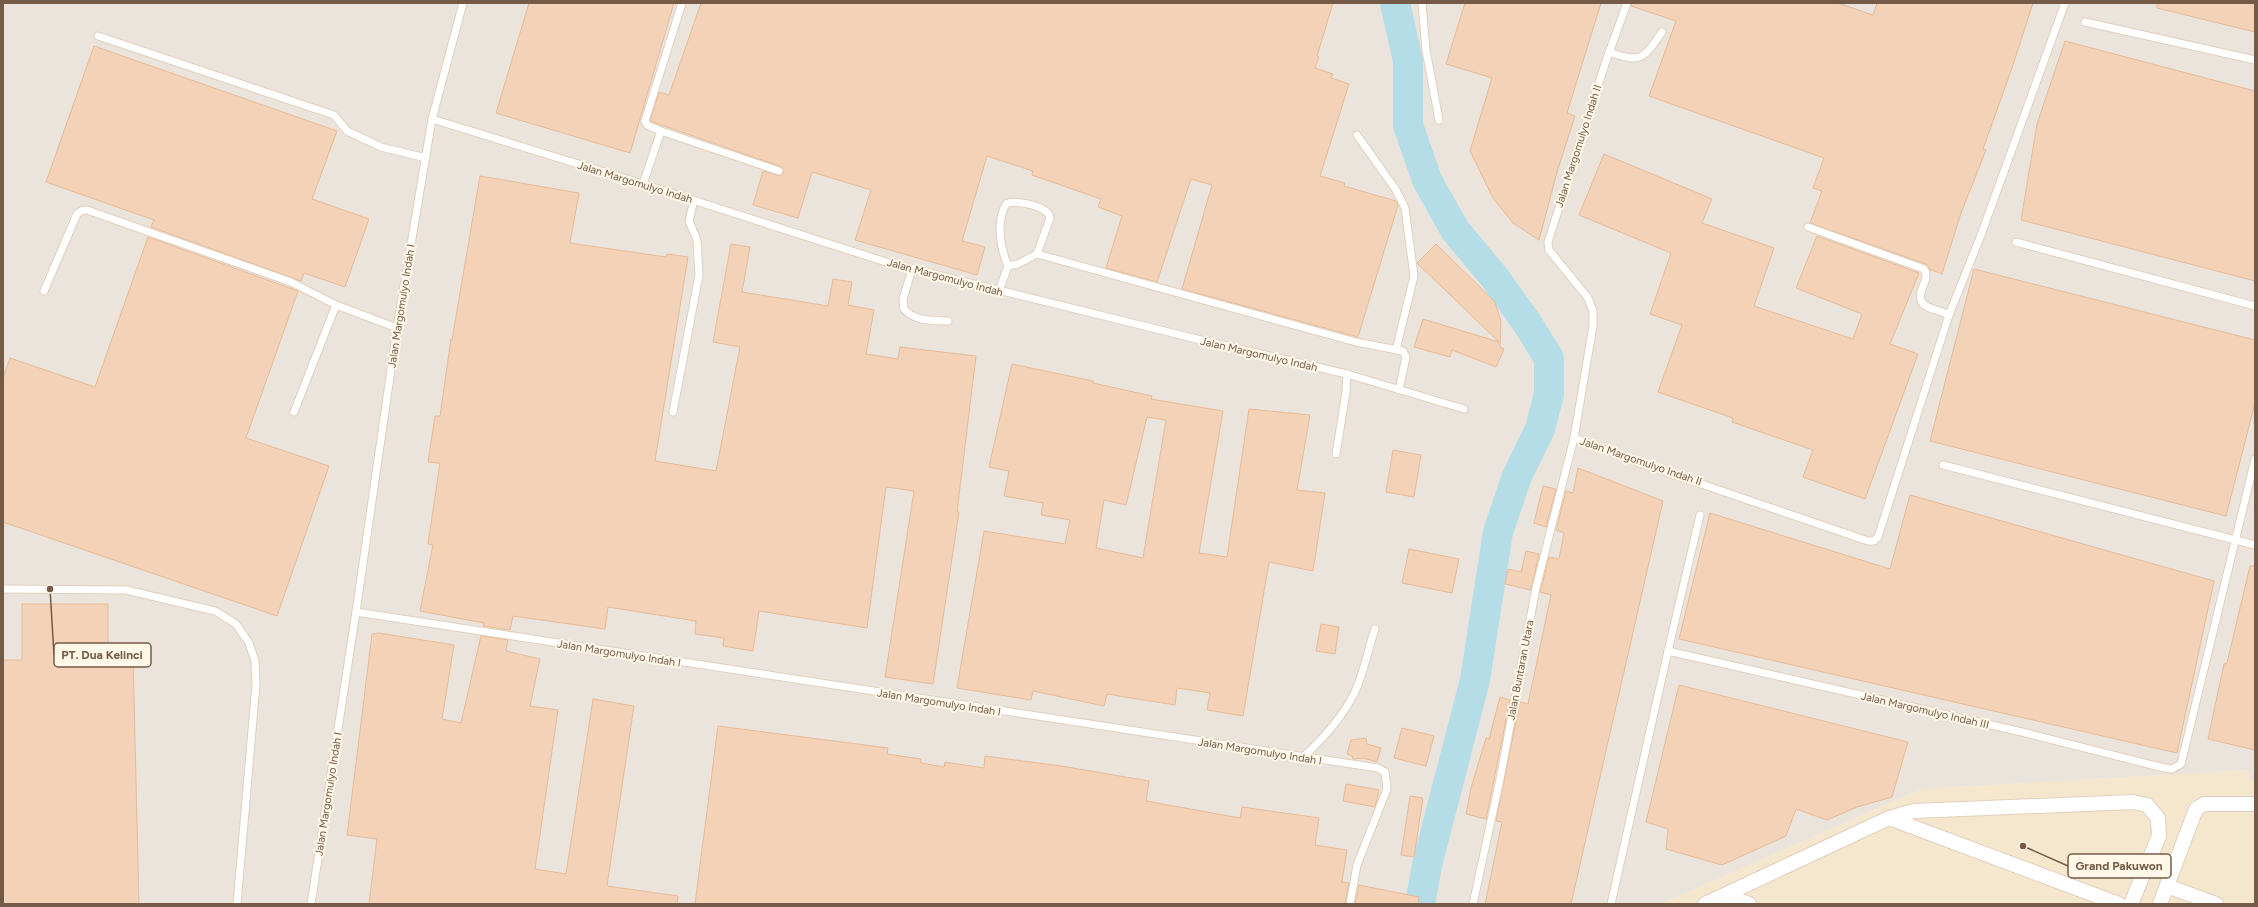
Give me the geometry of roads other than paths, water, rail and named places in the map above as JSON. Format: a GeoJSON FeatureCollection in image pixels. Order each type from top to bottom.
{"type":"FeatureCollection","features":[{"type":"Feature","properties":{"kind":"street"},"geometry":{"type":"LineString","coordinates":[[1705,904],[1889,818],[1922,811],[2133,802],[2147,805],[2158,818],[2159,836],[2131,904]]}},
{"type":"Feature","properties":{"kind":"street"},"geometry":{"type":"LineString","coordinates":[[2160,904],[2199,805],[2255,804]]}},
{"type":"Feature","properties":{"kind":"street"},"geometry":{"type":"LineString","coordinates":[[1889,818],[2119,904]]}},
{"type":"Feature","properties":{"kind":"street"},"geometry":{"type":"LineString","coordinates":[[2167,886],[2216,904]]}},
{"type":"Feature","properties":{"kind":"street"},"geometry":{"type":"LineString","coordinates":[[1725,895],[1749,904]]}},
{"type":"Feature","properties":{"kind":"lane","name":"Jalan Margomulyo Indah I"},"geometry":{"type":"LineString","coordinates":[[311,904],[356,612],[397,328],[432,119],[463,3]]}},
{"type":"Feature","properties":{"kind":"lane"},"geometry":{"type":"LineString","coordinates":[[682,3],[645,120],[647,125],[661,132],[779,170]]}},
{"type":"Feature","properties":{"kind":"lane"},"geometry":{"type":"LineString","coordinates":[[1422,3],[1426,50],[1439,120]]}},
{"type":"Feature","properties":{"kind":"lane","name":"Jalan Margomulyo Indah II"},"geometry":{"type":"LineString","coordinates":[[1627,3],[1609,52],[1548,242],[1549,250],[1588,298],[1593,311],[1593,326],[1586,376],[1574,438],[1640,463],[1868,541],[1874,541],[1878,537],[1949,315]]}},
{"type":"Feature","properties":{"kind":"lane"},"geometry":{"type":"LineString","coordinates":[[1808,227],[1924,269],[1927,276],[1920,298],[1921,302],[1924,306],[1949,315],[1981,235],[2065,3]]}},
{"type":"Feature","properties":{"kind":"lane"},"geometry":{"type":"LineString","coordinates":[[2086,22],[2255,60]]}},
{"type":"Feature","properties":{"kind":"lane"},"geometry":{"type":"LineString","coordinates":[[1609,52],[1631,60],[1641,58],[1652,47],[1662,32]]}},
{"type":"Feature","properties":{"kind":"lane"},"geometry":{"type":"LineString","coordinates":[[98,36],[334,115],[347,131],[381,147],[426,158]]}},
{"type":"Feature","properties":{"kind":"lane","name":"Jalan Margomulyo Indah"},"geometry":{"type":"LineString","coordinates":[[432,119],[912,269],[1346,374],[1464,409]]}},
{"type":"Feature","properties":{"kind":"lane"},"geometry":{"type":"LineString","coordinates":[[643,184],[661,132]]}},
{"type":"Feature","properties":{"kind":"lane"},"geometry":{"type":"LineString","coordinates":[[1357,135],[1396,190],[1405,208],[1414,276],[1396,350]]}},
{"type":"Feature","properties":{"kind":"lane"},"geometry":{"type":"LineString","coordinates":[[673,412],[699,275],[697,240],[689,222],[694,200]]}},
{"type":"Feature","properties":{"kind":"lane"},"geometry":{"type":"LineString","coordinates":[[999,291],[1008,266],[1003,255],[1001,227],[1003,209],[1008,202],[1015,201],[1036,207],[1049,213],[1050,218],[1037,254],[1018,264],[1008,266]]}},
{"type":"Feature","properties":{"kind":"lane"},"geometry":{"type":"LineString","coordinates":[[44,291],[77,214],[81,211],[87,210],[291,282],[336,305],[397,328]]}},
{"type":"Feature","properties":{"kind":"lane"},"geometry":{"type":"LineString","coordinates":[[2016,242],[2255,306]]}},
{"type":"Feature","properties":{"kind":"lane"},"geometry":{"type":"LineString","coordinates":[[1037,254],[1356,342],[1396,350],[1406,354],[1400,390]]}},
{"type":"Feature","properties":{"kind":"lane"},"geometry":{"type":"LineString","coordinates":[[912,269],[903,299],[904,309],[911,317],[923,320],[948,321]]}},
{"type":"Feature","properties":{"kind":"lane"},"geometry":{"type":"LineString","coordinates":[[294,412],[336,305]]}},
{"type":"Feature","properties":{"kind":"lane"},"geometry":{"type":"LineString","coordinates":[[1336,454],[1346,392],[1346,374]]}},
{"type":"Feature","properties":{"kind":"lane","name":"Jalan Buntaran Utara"},"geometry":{"type":"LineString","coordinates":[[1473,904],[1499,784],[1536,588],[1574,438]]}},
{"type":"Feature","properties":{"kind":"lane"},"geometry":{"type":"LineString","coordinates":[[2236,541],[2255,459]]}},
{"type":"Feature","properties":{"kind":"lane"},"geometry":{"type":"LineString","coordinates":[[1944,465],[2255,545]]}},
{"type":"Feature","properties":{"kind":"lane"},"geometry":{"type":"LineString","coordinates":[[1612,904],[1668,651],[1700,515]]}},
{"type":"Feature","properties":{"kind":"lane","name":"Jalan Margomulyo Indah III"},"geometry":{"type":"LineString","coordinates":[[1668,651],[2026,733],[2172,769],[2181,764],[2236,541]]}},
{"type":"Feature","properties":{"kind":"lane"},"geometry":{"type":"LineString","coordinates":[[3,590],[126,590],[215,611],[236,624],[249,643],[255,661],[256,684],[237,904]]}},
{"type":"Feature","properties":{"kind":"lane","name":"Jalan Margomulyo Indah I"},"geometry":{"type":"LineString","coordinates":[[356,612],[1378,768],[1385,772],[1387,789],[1357,865],[1350,904]]}},
{"type":"Feature","properties":{"kind":"lane"},"geometry":{"type":"LineString","coordinates":[[1303,757],[1318,744],[1347,706],[1355,690],[1375,629]]}},
{"type":"Feature","properties":{"kind":"waterway"},"geometry":{"type":"LineString","coordinates":[[1395,3],[1408,61],[1408,125],[1427,180],[1455,230],[1495,278],[1527,323],[1549,358],[1549,394],[1540,429],[1517,476],[1498,532],[1475,680],[1427,865],[1420,904]]}},
{"type":"Feature","properties":{"kind":"place","name":"PT. Dua Kelinci"},"geometry":{"type":"Point","coordinates":[50,589]}},
{"type":"Feature","properties":{"kind":"place","name":"Grand Pakuwon"},"geometry":{"type":"Point","coordinates":[2023,846]}}]}
